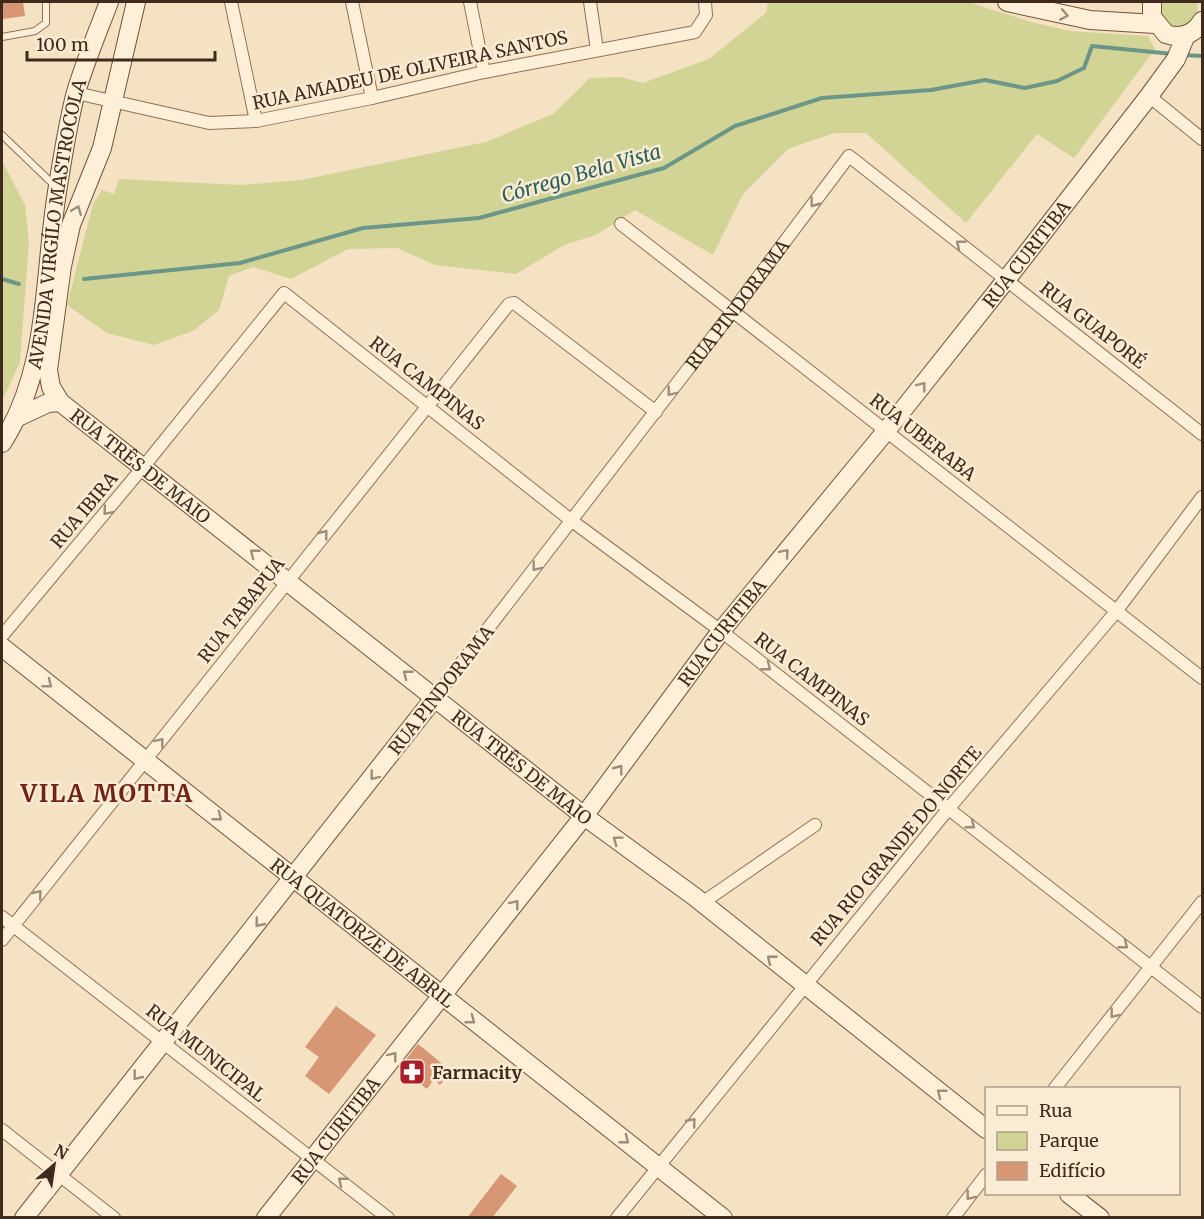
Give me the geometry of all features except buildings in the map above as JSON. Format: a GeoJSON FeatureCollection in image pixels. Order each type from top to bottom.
{"type":"FeatureCollection","features":[{"type":"Feature","properties":{"kind":"street","name":"AVENIDA VIRGÍLO MASTROCOLA"},"geometry":{"type":"LineString","coordinates":[[2,443],[18,417],[31,380],[40,341],[57,188],[76,93],[109,2]]}},
{"type":"Feature","properties":{"kind":"street","name":"AVENIDA VIRGÍLO MASTROCOLA"},"geometry":{"type":"LineString","coordinates":[[52,342],[62,266],[71,225],[102,148],[136,2]]}},
{"type":"Feature","properties":{"kind":"street"},"geometry":{"type":"LineString","coordinates":[[231,2],[256,121]]}},
{"type":"Feature","properties":{"kind":"street"},"geometry":{"type":"LineString","coordinates":[[352,2],[372,98]]}},
{"type":"Feature","properties":{"kind":"street"},"geometry":{"type":"LineString","coordinates":[[470,2],[484,72]]}},
{"type":"Feature","properties":{"kind":"street"},"geometry":{"type":"LineString","coordinates":[[590,2],[597,50]]}},
{"type":"Feature","properties":{"kind":"street","name":"RUA AMADEU DE OLIVEIRA SANTOS"},"geometry":{"type":"LineString","coordinates":[[76,93],[209,123],[256,121],[372,98],[484,72],[695,32],[706,15],[705,2]]}},
{"type":"Feature","properties":{"kind":"street"},"geometry":{"type":"LineString","coordinates":[[1007,2],[1090,20],[1155,24],[1191,32]]}},
{"type":"Feature","properties":{"kind":"street"},"geometry":{"type":"LineString","coordinates":[[1152,2],[1152,16],[1155,24]]}},
{"type":"Feature","properties":{"kind":"street","name":"RUA CURITIBA"},"geometry":{"type":"LineString","coordinates":[[266,1218],[584,816],[721,631],[886,431],[1006,280],[1149,96],[1191,32]]}},
{"type":"Feature","properties":{"kind":"street"},"geometry":{"type":"LineString","coordinates":[[1149,96],[1203,139]]}},
{"type":"Feature","properties":{"kind":"street","name":"RUA GUAPORÉ"},"geometry":{"type":"LineString","coordinates":[[849,156],[1203,434]]}},
{"type":"Feature","properties":{"kind":"street","name":"RUA PINDORAMA"},"geometry":{"type":"LineString","coordinates":[[24,1218],[295,878],[656,412],[849,156]]}},
{"type":"Feature","properties":{"kind":"street","name":"RUA UBERABA"},"geometry":{"type":"LineString","coordinates":[[621,224],[1115,613],[1203,678]]}},
{"type":"Feature","properties":{"kind":"street","name":"RUA CAMPINAS"},"geometry":{"type":"LineString","coordinates":[[284,293],[572,521],[721,631],[1203,1007]]}},
{"type":"Feature","properties":{"kind":"street","name":"RUA IBIRA"},"geometry":{"type":"LineString","coordinates":[[2,636],[284,293]]}},
{"type":"Feature","properties":{"kind":"street","name":"RUA TABAPUA"},"geometry":{"type":"LineString","coordinates":[[2,940],[287,580],[511,303],[656,412]]}},
{"type":"Feature","properties":{"kind":"street","name":"RUA TRÊS DE MAIO"},"geometry":{"type":"LineString","coordinates":[[52,342],[48,379],[60,402],[436,696],[584,816],[702,903],[985,1127]]}},
{"type":"Feature","properties":{"kind":"street","name":"RUA TRÊS DE MAIO"},"geometry":{"type":"LineString","coordinates":[[18,417],[48,403],[60,402]]}},
{"type":"Feature","properties":{"kind":"street","name":"RUA RIO GRANDE DO NORTE"},"geometry":{"type":"LineString","coordinates":[[617,1218],[949,808],[1115,613],[1203,497]]}},
{"type":"Feature","properties":{"kind":"street","name":"RUA QUATORZE DE ABRIL"},"geometry":{"type":"LineString","coordinates":[[2,648],[723,1218]]}},
{"type":"Feature","properties":{"kind":"street"},"geometry":{"type":"LineString","coordinates":[[702,903],[815,825]]}},
{"type":"Feature","properties":{"kind":"street"},"geometry":{"type":"LineString","coordinates":[[1057,1087],[1203,902]]}},
{"type":"Feature","properties":{"kind":"street","name":"RUA MUNICIPAL"},"geometry":{"type":"LineString","coordinates":[[2,917],[388,1218]]}},
{"type":"Feature","properties":{"kind":"street"},"geometry":{"type":"LineString","coordinates":[[2,1130],[114,1218]]}},
{"type":"Feature","properties":{"kind":"street"},"geometry":{"type":"LineString","coordinates":[[953,1218],[985,1178]]}},
{"type":"Feature","properties":{"kind":"street"},"geometry":{"type":"LineString","coordinates":[[1070,1195],[1100,1218]]}},
{"type":"Feature","properties":{"kind":"lane"},"geometry":{"type":"LineString","coordinates":[[2,37],[35,31],[46,23],[46,2]]}},
{"type":"Feature","properties":{"kind":"lane"},"geometry":{"type":"LineString","coordinates":[[2,135],[57,188]]}},
{"type":"Feature","properties":{"kind":"green space"},"geometry":{"type":"Polygon","coordinates":[[[768,2],[968,2],[1031,22],[1070,31],[1148,36],[1155,49],[1074,158],[1037,134],[966,223],[866,133],[834,133],[788,149],[743,194],[713,255],[635,210],[596,235],[564,245],[516,274],[435,265],[397,248],[348,249],[291,279],[253,267],[229,276],[219,310],[193,331],[154,345],[107,333],[67,305],[93,204],[102,190],[114,194],[119,179],[241,185],[301,180],[486,142],[553,114],[590,78],[620,77],[643,83],[709,59],[766,13],[768,2]]]}},
{"type":"Feature","properties":{"kind":"green space"},"geometry":{"type":"Polygon","coordinates":[[[1158,2],[1197,2],[1198,17],[1178,31],[1161,22],[1158,2]]]}},
{"type":"Feature","properties":{"kind":"green space"},"geometry":{"type":"Polygon","coordinates":[[[2,161],[25,205],[29,242],[20,362],[2,401],[2,161]]]}},
{"type":"Feature","properties":{"kind":"waterway","name":"Córrego Bela Vista"},"geometry":{"type":"LineString","coordinates":[[84,279],[240,263],[363,228],[479,218],[664,168],[735,126],[822,98],[931,90],[985,80],[1025,88],[1057,81],[1084,68],[1092,46],[1173,54]]}},
{"type":"Feature","properties":{"kind":"waterway"},"geometry":{"type":"LineString","coordinates":[[1183,55],[1202,56]]}},
{"type":"Feature","properties":{"kind":"waterway","name":"Córrego Bela Vista"},"geometry":{"type":"LineString","coordinates":[[2,279],[19,284]]}},
{"type":"Feature","properties":{"kind":"place","name":"Farmacity"},"geometry":{"type":"Point","coordinates":[412,1072]}},
{"type":"Feature","properties":{"kind":"district","name":"VILA MOTTA"},"geometry":{"type":"Point","coordinates":[107,793]}}]}
